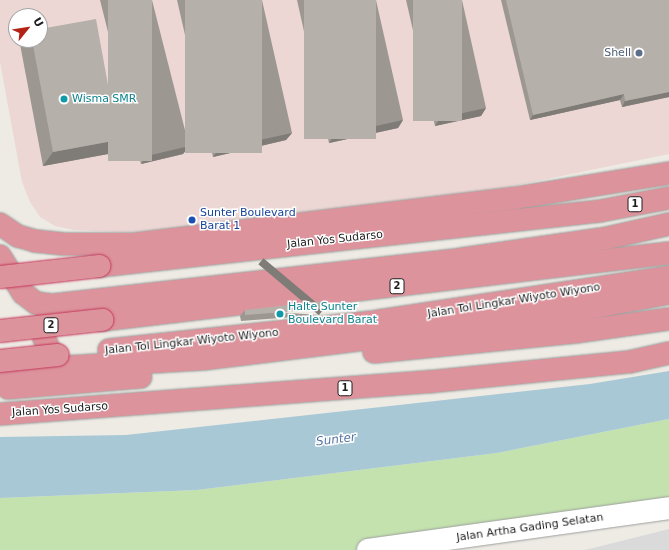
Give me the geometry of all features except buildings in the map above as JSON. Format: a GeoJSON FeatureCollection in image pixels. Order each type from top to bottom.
{"type":"FeatureCollection","features":[{"type":"Feature","properties":{"kind":"highway"},"geometry":{"type":"LineString","coordinates":[[0,224],[18,236],[35,241],[64,244],[135,244],[515,198],[669,173]]}},
{"type":"Feature","properties":{"kind":"highway","name":"Jalan Yos Sudarso"},"geometry":{"type":"LineString","coordinates":[[0,277],[600,211],[669,198]]}},
{"type":"Feature","properties":{"kind":"highway"},"geometry":{"type":"LineString","coordinates":[[462,259],[607,238],[669,224]]}},
{"type":"Feature","properties":{"kind":"highway"},"geometry":{"type":"LineString","coordinates":[[0,256],[23,293],[36,303],[53,305],[586,246],[669,228]]}},
{"type":"Feature","properties":{"kind":"highway","name":"2"},"geometry":{"type":"LineString","coordinates":[[0,330],[669,254]]}},
{"type":"Feature","properties":{"kind":"highway","name":"Jalan Tol Lingkar Wiyoto Wiyono"},"geometry":{"type":"LineString","coordinates":[[0,361],[379,321],[669,277]]}},
{"type":"Feature","properties":{"kind":"highway"},"geometry":{"type":"LineString","coordinates":[[0,379],[63,367],[203,359],[536,318],[669,293]]}},
{"type":"Feature","properties":{"kind":"highway"},"geometry":{"type":"LineString","coordinates":[[53,305],[44,327],[44,338],[54,359],[63,367]]}},
{"type":"Feature","properties":{"kind":"highway"},"geometry":{"type":"LineString","coordinates":[[0,389],[188,373],[575,332],[669,319]]}},
{"type":"Feature","properties":{"kind":"highway","name":"Jalan Yos Sudarso"},"geometry":{"type":"LineString","coordinates":[[0,414],[435,381],[629,362],[669,353]]}},
{"type":"Feature","properties":{"kind":"street","name":"Jalan Artha Gading Selatan"},"geometry":{"type":"LineString","coordinates":[[368,550],[669,508]]}},
{"type":"Feature","properties":{"kind":"shaded area"},"geometry":{"type":"Polygon","coordinates":[[[0,0],[669,0],[669,154],[503,188],[142,233],[74,230],[55,226],[40,217],[30,202],[22,182],[0,62],[0,0]]]}},
{"type":"Feature","properties":{"kind":"shaded area"},"geometry":{"type":"Polygon","coordinates":[[[669,529],[669,550],[585,550],[669,529]]]}},
{"type":"Feature","properties":{"kind":"green space"},"geometry":{"type":"Polygon","coordinates":[[[669,419],[669,508],[363,550],[0,550],[0,498],[197,490],[497,453],[669,419]]]}},
{"type":"Feature","properties":{"kind":"water","name":"Sunter"},"geometry":{"type":"Polygon","coordinates":[[[669,371],[669,419],[497,453],[197,490],[0,498],[0,437],[126,435],[590,384],[669,371]]]}},
{"type":"Feature","properties":{"kind":"place","name":"Shell"},"geometry":{"type":"Point","coordinates":[639,53]}},
{"type":"Feature","properties":{"kind":"place","name":"Wisma SMR"},"geometry":{"type":"Point","coordinates":[64,99]}},
{"type":"Feature","properties":{"kind":"place","name":"Sunter Boulevard Barat 1"},"geometry":{"type":"Point","coordinates":[192,220]}},
{"type":"Feature","properties":{"kind":"place","name":"Halte Sunter Boulevard Barat"},"geometry":{"type":"Point","coordinates":[280,314]}}]}
